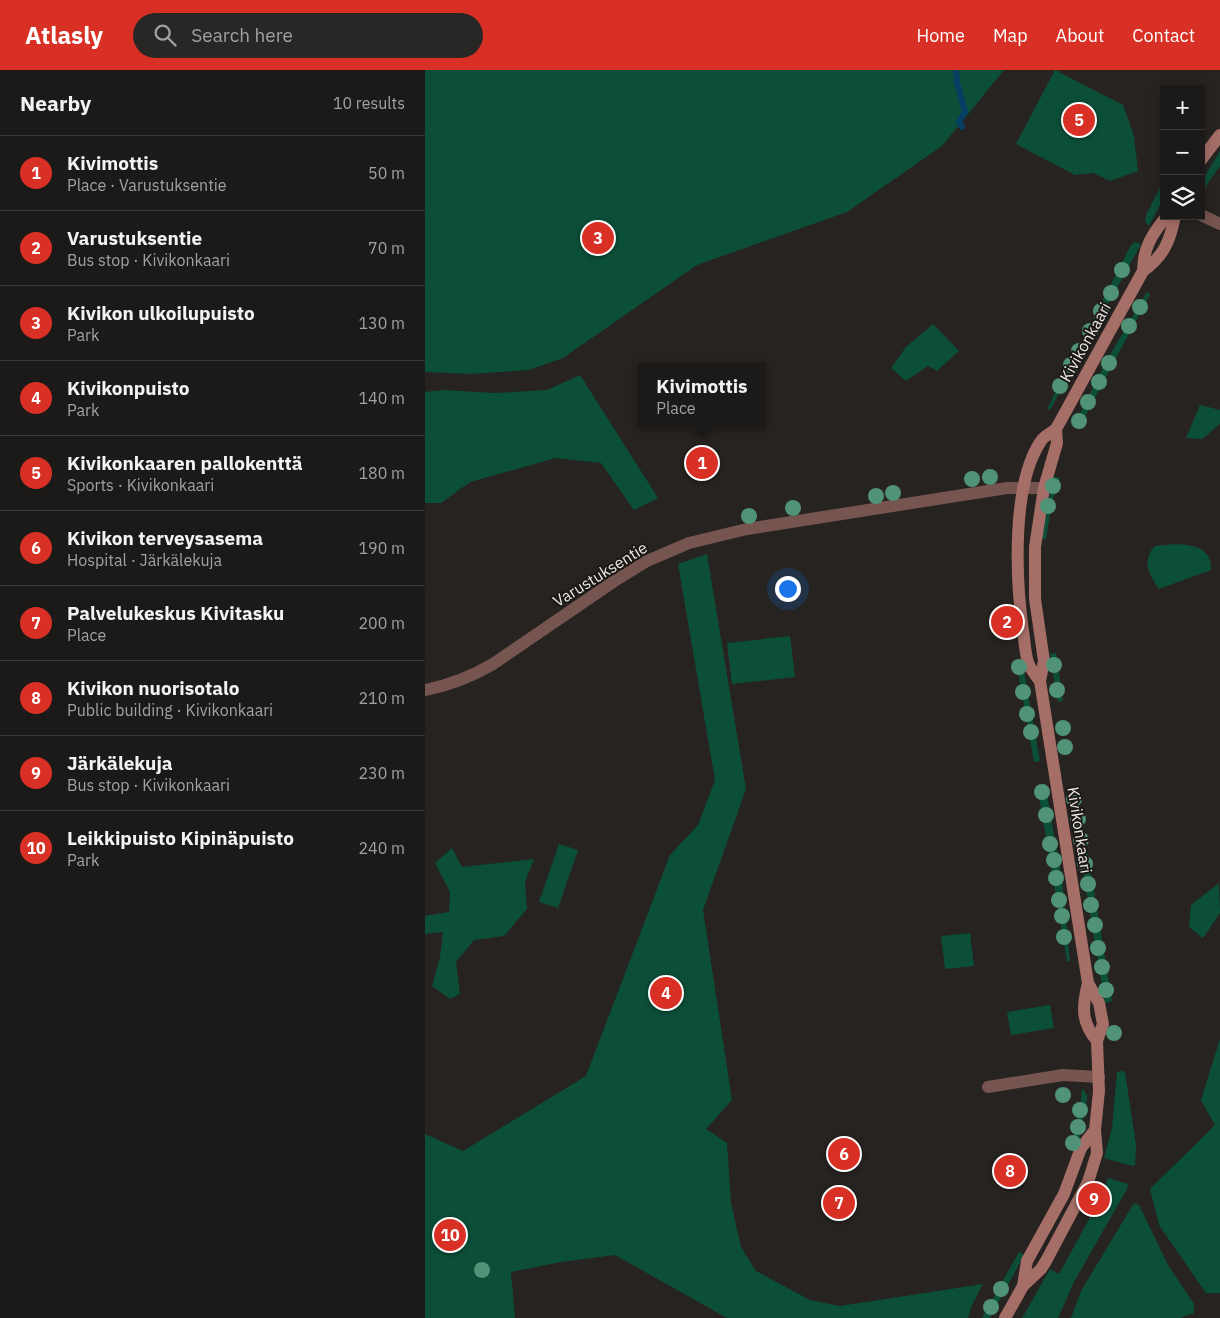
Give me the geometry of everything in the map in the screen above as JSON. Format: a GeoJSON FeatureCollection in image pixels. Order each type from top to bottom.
{"type":"FeatureCollection","features":[{"type":"Feature","properties":{"kind":"street"},"geometry":{"type":"LineString","coordinates":[[1205,155],[1220,135]]}},
{"type":"Feature","properties":{"kind":"street"},"geometry":{"type":"LineString","coordinates":[[1205,217],[1220,224]]}},
{"type":"Feature","properties":{"kind":"street","name":"Kivikonkaari"},"geometry":{"type":"LineString","coordinates":[[1143,271],[1143,255],[1156,229],[1164,220]]}},
{"type":"Feature","properties":{"kind":"street","name":"Kivikonkaari"},"geometry":{"type":"LineString","coordinates":[[1005,1318],[1023,1286],[1041,1269],[1088,1182],[1097,1153],[1095,1130],[1099,1077],[1097,1041],[1103,1024],[1099,1003],[1088,983],[1039,681],[1029,664],[1018,600],[1017,547],[1024,488],[1033,455],[1042,439],[1056,429],[1143,271],[1158,260],[1171,235],[1174,220]]}},
{"type":"Feature","properties":{"kind":"street","name":"Kivikonkaari"},"geometry":{"type":"LineString","coordinates":[[1039,681],[1044,661],[1033,571],[1044,488],[1057,443],[1056,429]]}},
{"type":"Feature","properties":{"kind":"street","name":"Varustuksentie"},"geometry":{"type":"LineString","coordinates":[[425,690],[473,676],[647,561],[689,543],[747,530],[1007,488],[1044,488]]}},
{"type":"Feature","properties":{"kind":"street"},"geometry":{"type":"LineString","coordinates":[[988,1087],[1063,1075],[1099,1077]]}},
{"type":"Feature","properties":{"kind":"green space"},"geometry":{"type":"Polygon","coordinates":[[[425,70],[1004,70],[942,146],[847,212],[697,265],[563,358],[529,370],[470,374],[425,372],[425,70]]]}},
{"type":"Feature","properties":{"kind":"green space"},"geometry":{"type":"Polygon","coordinates":[[[1055,70],[1123,105],[1134,136],[1138,171],[1110,181],[1093,173],[1075,175],[1016,144],[1055,70]]]}},
{"type":"Feature","properties":{"kind":"green space"},"geometry":{"type":"Polygon","coordinates":[[[1220,151],[1220,166],[1205,188],[1206,174],[1220,151]]]}},
{"type":"Feature","properties":{"kind":"green space"},"geometry":{"type":"Polygon","coordinates":[[[1160,188],[1160,205],[1149,226],[1145,221],[1146,215],[1160,188]]]}},
{"type":"Feature","properties":{"kind":"green space"},"geometry":{"type":"Polygon","coordinates":[[[1135,242],[1141,244],[1050,410],[1047,409],[1131,245],[1135,242]]]}},
{"type":"Feature","properties":{"kind":"green space"},"geometry":{"type":"Polygon","coordinates":[[[1147,292],[1150,294],[1079,428],[1074,426],[1104,365],[1147,292]]]}},
{"type":"Feature","properties":{"kind":"green space"},"geometry":{"type":"Polygon","coordinates":[[[933,324],[959,351],[937,371],[928,366],[906,381],[891,368],[906,347],[933,324]]]}},
{"type":"Feature","properties":{"kind":"green space"},"geometry":{"type":"Polygon","coordinates":[[[580,375],[658,498],[634,510],[601,463],[556,458],[470,482],[441,503],[425,503],[425,392],[444,390],[495,393],[547,390],[580,375]]]}},
{"type":"Feature","properties":{"kind":"green space"},"geometry":{"type":"Polygon","coordinates":[[[1200,405],[1220,410],[1220,424],[1202,439],[1186,438],[1200,405]]]}},
{"type":"Feature","properties":{"kind":"green space"},"geometry":{"type":"Polygon","coordinates":[[[1054,476],[1060,478],[1052,502],[1046,539],[1041,539],[1054,476]]]}},
{"type":"Feature","properties":{"kind":"green space"},"geometry":{"type":"Polygon","coordinates":[[[1188,545],[1205,552],[1210,562],[1211,570],[1159,589],[1148,568],[1148,557],[1155,546],[1188,545]]]}},
{"type":"Feature","properties":{"kind":"green space"},"geometry":{"type":"Polygon","coordinates":[[[707,554],[746,789],[703,910],[732,1100],[706,1129],[727,1143],[731,1203],[741,1247],[756,1271],[810,1300],[840,1306],[983,1284],[972,1305],[968,1318],[727,1318],[615,1255],[561,1262],[511,1272],[515,1318],[425,1318],[425,1134],[463,1151],[586,1076],[670,855],[698,825],[715,780],[678,564],[707,554]]]}},
{"type":"Feature","properties":{"kind":"green space"},"geometry":{"type":"Polygon","coordinates":[[[790,636],[795,677],[732,684],[727,643],[790,636]]]}},
{"type":"Feature","properties":{"kind":"green space"},"geometry":{"type":"Polygon","coordinates":[[[1056,653],[1063,701],[1058,702],[1050,654],[1056,653]]]}},
{"type":"Feature","properties":{"kind":"green space"},"geometry":{"type":"Polygon","coordinates":[[[1022,660],[1040,761],[1034,762],[1018,672],[1018,662],[1022,660]]]}},
{"type":"Feature","properties":{"kind":"green space"},"geometry":{"type":"Polygon","coordinates":[[[1045,783],[1062,880],[1070,961],[1067,961],[1039,796],[1039,787],[1045,783]]]}},
{"type":"Feature","properties":{"kind":"green space"},"geometry":{"type":"Polygon","coordinates":[[[1077,787],[1112,1001],[1105,1003],[1069,788],[1077,787]]]}},
{"type":"Feature","properties":{"kind":"green space"},"geometry":{"type":"Polygon","coordinates":[[[559,844],[578,850],[558,908],[539,902],[559,844]]]}},
{"type":"Feature","properties":{"kind":"green space"},"geometry":{"type":"Polygon","coordinates":[[[452,848],[462,867],[534,859],[525,882],[527,909],[504,936],[474,940],[456,962],[460,994],[450,999],[432,986],[440,957],[443,932],[425,934],[425,916],[449,912],[450,892],[435,863],[452,848]]]}},
{"type":"Feature","properties":{"kind":"green space"},"geometry":{"type":"Polygon","coordinates":[[[1219,883],[1220,913],[1203,938],[1189,927],[1191,905],[1219,883]]]}},
{"type":"Feature","properties":{"kind":"green space"},"geometry":{"type":"Polygon","coordinates":[[[970,933],[974,966],[945,969],[941,936],[970,933]]]}},
{"type":"Feature","properties":{"kind":"green space"},"geometry":{"type":"Polygon","coordinates":[[[1050,1005],[1054,1028],[1011,1035],[1007,1012],[1050,1005]]]}},
{"type":"Feature","properties":{"kind":"green space"},"geometry":{"type":"Polygon","coordinates":[[[1220,1039],[1220,1293],[1206,1293],[1159,1225],[1150,1189],[1215,1125],[1201,1100],[1220,1039]]]}},
{"type":"Feature","properties":{"kind":"green space"},"geometry":{"type":"Polygon","coordinates":[[[1117,1072],[1125,1072],[1136,1145],[1135,1165],[1132,1166],[1104,1158],[1112,1128],[1117,1072]]]}},
{"type":"Feature","properties":{"kind":"green space"},"geometry":{"type":"Polygon","coordinates":[[[1082,1088],[1087,1095],[1087,1100],[1077,1148],[1071,1147],[1080,1110],[1082,1088]]]}},
{"type":"Feature","properties":{"kind":"green space"},"geometry":{"type":"Polygon","coordinates":[[[1108,1178],[1128,1184],[1127,1189],[1074,1282],[1058,1318],[1022,1318],[1050,1269],[1059,1274],[1098,1203],[1108,1178]]]}},
{"type":"Feature","properties":{"kind":"green space"},"geometry":{"type":"Polygon","coordinates":[[[1134,1203],[1139,1205],[1168,1265],[1194,1304],[1194,1313],[1180,1318],[1071,1318],[1081,1291],[1134,1203]]]}},
{"type":"Feature","properties":{"kind":"green space"},"geometry":{"type":"Polygon","coordinates":[[[1019,1252],[1024,1255],[990,1318],[982,1318],[1019,1252]]]}},
{"type":"Feature","properties":{"kind":"waterway"},"geometry":{"type":"LineString","coordinates":[[956,70],[957,82],[965,112],[959,122],[962,127]]}},
{"type":"Feature","properties":{"kind":"place","name":"Kivikonkaaren pallokenttä"},"geometry":{"type":"Point","coordinates":[1079,120]}},
{"type":"Feature","properties":{"kind":"place","name":"Kivikon ulkoilupuisto"},"geometry":{"type":"Point","coordinates":[598,238]}},
{"type":"Feature","properties":{"kind":"place","name":"Kivimottis"},"geometry":{"type":"Point","coordinates":[702,463]}},
{"type":"Feature","properties":{"kind":"place","name":"Varustuksentie"},"geometry":{"type":"Point","coordinates":[1007,622]}},
{"type":"Feature","properties":{"kind":"place","name":"Kivikonpuisto"},"geometry":{"type":"Point","coordinates":[666,993]}},
{"type":"Feature","properties":{"kind":"place","name":"Kivikon terveysasema"},"geometry":{"type":"Point","coordinates":[844,1154]}},
{"type":"Feature","properties":{"kind":"place","name":"Kivikon nuorisotalo"},"geometry":{"type":"Point","coordinates":[1010,1171]}},
{"type":"Feature","properties":{"kind":"place","name":"Järkälekuja"},"geometry":{"type":"Point","coordinates":[1094,1199]}},
{"type":"Feature","properties":{"kind":"place","name":"Palvelukeskus Kivitasku"},"geometry":{"type":"Point","coordinates":[839,1203]}},
{"type":"Feature","properties":{"kind":"place","name":"Leikkipuisto Kipinäpuisto"},"geometry":{"type":"Point","coordinates":[450,1235]}}]}
